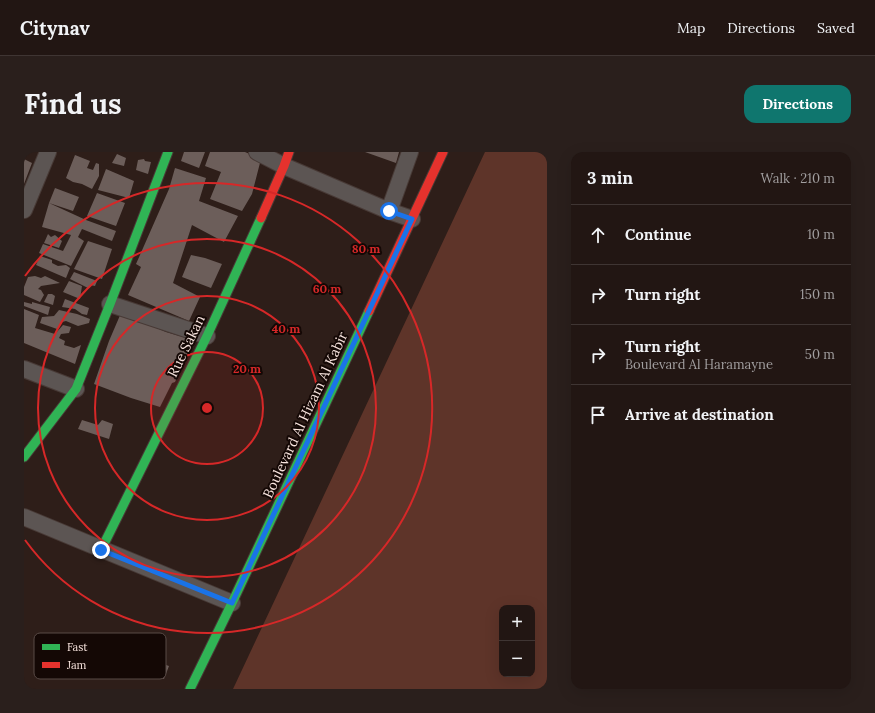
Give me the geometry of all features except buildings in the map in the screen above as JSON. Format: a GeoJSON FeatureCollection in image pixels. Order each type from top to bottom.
{"type":"FeatureCollection","features":[{"type":"Feature","properties":{"kind":"street"},"geometry":{"type":"LineString","coordinates":[[24,210],[48,152]]}},
{"type":"Feature","properties":{"kind":"street"},"geometry":{"type":"LineString","coordinates":[[24,457],[76,389],[168,152]]}},
{"type":"Feature","properties":{"kind":"street"},"geometry":{"type":"LineString","coordinates":[[257,152],[287,159],[389,211],[412,219]]}},
{"type":"Feature","properties":{"kind":"street"},"geometry":{"type":"LineString","coordinates":[[389,211],[410,152]]}},
{"type":"Feature","properties":{"kind":"street","name":"Boulevard Al Hizam Al Kabir"},"geometry":{"type":"LineString","coordinates":[[190,689],[232,603],[443,152]]}},
{"type":"Feature","properties":{"kind":"street","name":"Rue Sakan"},"geometry":{"type":"LineString","coordinates":[[101,550],[208,336],[287,159]]}},
{"type":"Feature","properties":{"kind":"street"},"geometry":{"type":"LineString","coordinates":[[110,304],[208,336]]}},
{"type":"Feature","properties":{"kind":"street"},"geometry":{"type":"LineString","coordinates":[[24,369],[76,389]]}},
{"type":"Feature","properties":{"kind":"street"},"geometry":{"type":"LineString","coordinates":[[24,517],[232,603]]}},
{"type":"Feature","properties":{"kind":"shaded area"},"geometry":{"type":"Polygon","coordinates":[[[485,152],[547,152],[547,689],[233,689],[485,152]]]}},
{"type":"Feature","properties":{"kind":"traffic: fast"},"geometry":{"type":"LineString","coordinates":[[24,457],[76,389],[168,152]]}},
{"type":"Feature","properties":{"kind":"traffic: fast"},"geometry":{"type":"LineString","coordinates":[[101,550],[207,336],[261,218]]}},
{"type":"Feature","properties":{"kind":"traffic: fast"},"geometry":{"type":"LineString","coordinates":[[190,689],[369,311]]}},
{"type":"Feature","properties":{"kind":"traffic: jam"},"geometry":{"type":"LineString","coordinates":[[261,218],[289,152]]}},
{"type":"Feature","properties":{"kind":"traffic: jam"},"geometry":{"type":"LineString","coordinates":[[369,311],[443,152]]}},
{"type":"Feature","properties":{"kind":"route"},"geometry":{"type":"LineString","coordinates":[[101,550],[232,603],[412,219],[389,211]]}}]}
